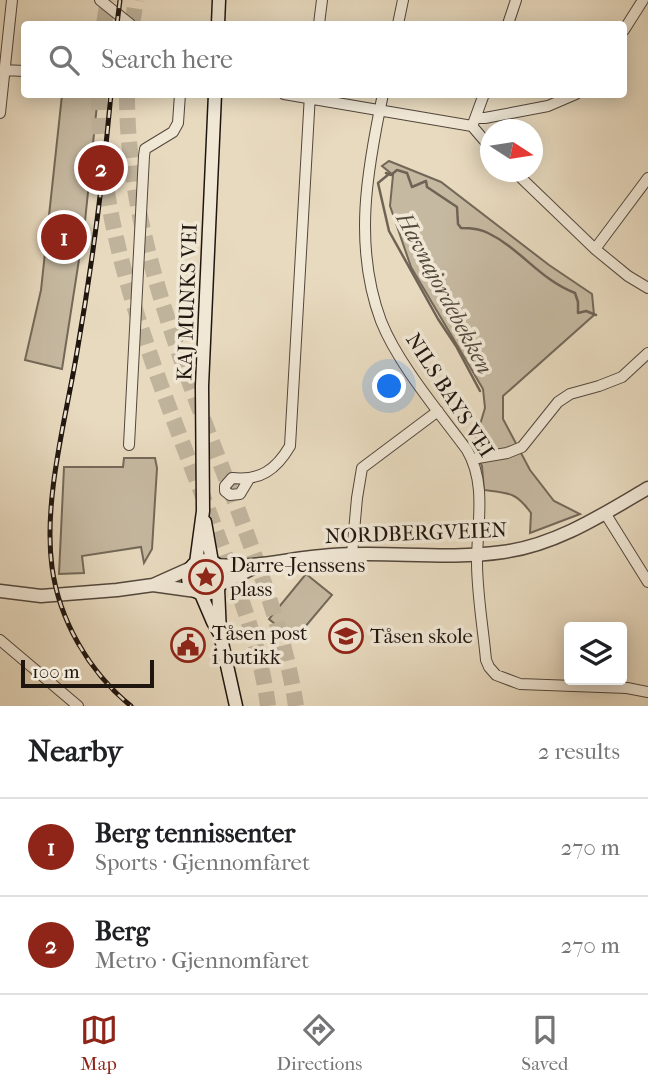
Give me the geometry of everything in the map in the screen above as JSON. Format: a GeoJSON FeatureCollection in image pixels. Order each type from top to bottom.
{"type":"FeatureCollection","features":[{"type":"Feature","properties":{"kind":"main road"},"geometry":{"type":"LineString","coordinates":[[218,21],[219,0]]}},
{"type":"Feature","properties":{"kind":"main road","name":"KAJ MUNKS VEI"},"geometry":{"type":"LineString","coordinates":[[194,565],[203,511],[202,386],[215,98]]}},
{"type":"Feature","properties":{"kind":"main road","name":"NORDBERGVEIEN"},"geometry":{"type":"LineString","coordinates":[[214,563],[257,566],[305,557],[352,554],[477,555],[530,546],[571,532],[648,488]]}},
{"type":"Feature","properties":{"kind":"main road","name":"KAJ MUNKS VEI"},"geometry":{"type":"LineString","coordinates":[[203,511],[214,563]]}},
{"type":"Feature","properties":{"kind":"main road"},"geometry":{"type":"LineString","coordinates":[[0,591],[41,596],[109,591],[153,584],[204,561],[214,563],[222,574],[219,586],[220,634],[236,706]]}},
{"type":"Feature","properties":{"kind":"main road"},"geometry":{"type":"LineString","coordinates":[[194,565],[188,581],[198,593],[220,634]]}},
{"type":"Feature","properties":{"kind":"main road","name":"NORDBERGVEIEN"},"geometry":{"type":"LineString","coordinates":[[219,586],[257,566]]}},
{"type":"Feature","properties":{"kind":"main road"},"geometry":{"type":"LineString","coordinates":[[153,584],[207,594],[219,586]]}},
{"type":"Feature","properties":{"kind":"street"},"geometry":{"type":"LineString","coordinates":[[0,113],[3,63],[12,0]]}},
{"type":"Feature","properties":{"kind":"street"},"geometry":{"type":"LineString","coordinates":[[100,0],[126,21]]}},
{"type":"Feature","properties":{"kind":"street"},"geometry":{"type":"LineString","coordinates":[[319,21],[322,0]]}},
{"type":"Feature","properties":{"kind":"street"},"geometry":{"type":"LineString","coordinates":[[399,21],[403,0]]}},
{"type":"Feature","properties":{"kind":"street"},"geometry":{"type":"LineString","coordinates":[[509,21],[516,0]]}},
{"type":"Feature","properties":{"kind":"street"},"geometry":{"type":"LineString","coordinates":[[627,25],[643,0]]}},
{"type":"Feature","properties":{"kind":"street"},"geometry":{"type":"LineString","coordinates":[[3,63],[21,70]]}},
{"type":"Feature","properties":{"kind":"street"},"geometry":{"type":"LineString","coordinates":[[128,445],[145,149],[173,132],[178,123],[180,98]]}},
{"type":"Feature","properties":{"kind":"street"},"geometry":{"type":"LineString","coordinates":[[248,479],[267,472],[281,461],[290,446],[309,98]]}},
{"type":"Feature","properties":{"kind":"street"},"geometry":{"type":"LineString","coordinates":[[314,98],[379,111],[474,122],[548,106],[567,98]]}},
{"type":"Feature","properties":{"kind":"street","name":"NILS BAYS VEI"},"geometry":{"type":"LineString","coordinates":[[382,98],[368,164],[364,231],[368,272],[381,321],[399,355],[472,459],[480,486],[477,555],[486,660],[496,675],[520,684],[627,688],[648,692]]}},
{"type":"Feature","properties":{"kind":"street"},"geometry":{"type":"LineString","coordinates":[[474,122],[483,98]]}},
{"type":"Feature","properties":{"kind":"street"},"geometry":{"type":"LineString","coordinates":[[474,122],[480,131]]}},
{"type":"Feature","properties":{"kind":"street"},"geometry":{"type":"LineString","coordinates":[[595,249],[648,178]]}},
{"type":"Feature","properties":{"kind":"street"},"geometry":{"type":"LineString","coordinates":[[525,182],[595,249],[628,276],[648,288]]}},
{"type":"Feature","properties":{"kind":"street"},"geometry":{"type":"LineString","coordinates":[[472,459],[507,453],[522,447],[558,402],[570,394],[599,387],[622,377],[648,353]]}},
{"type":"Feature","properties":{"kind":"street"},"geometry":{"type":"LineString","coordinates":[[352,554],[362,468],[438,411]]}},
{"type":"Feature","properties":{"kind":"street"},"geometry":{"type":"LineString","coordinates":[[605,513],[648,582]]}},
{"type":"Feature","properties":{"kind":"street"},"geometry":{"type":"LineString","coordinates":[[0,640],[78,706]]}},
{"type":"Feature","properties":{"kind":"shaded area"},"geometry":{"type":"Polygon","coordinates":[[[62,98],[98,98],[85,221],[62,369],[25,360],[41,290],[62,98]]]}},
{"type":"Feature","properties":{"kind":"shaded area"},"geometry":{"type":"Polygon","coordinates":[[[389,161],[441,182],[549,265],[592,294],[594,315],[503,396],[503,419],[530,470],[554,501],[580,514],[530,533],[531,513],[521,501],[506,493],[484,490],[482,466],[473,448],[485,408],[483,389],[411,267],[390,206],[393,175],[382,166],[389,161]]]}},
{"type":"Feature","properties":{"kind":"shaded area"},"geometry":{"type":"Polygon","coordinates":[[[124,458],[155,458],[157,468],[152,549],[144,563],[141,547],[82,556],[84,573],[59,574],[64,467],[123,467],[124,458]]]}},
{"type":"Feature","properties":{"kind":"shaded area","name":"Tåsen skole"},"geometry":{"type":"Polygon","coordinates":[[[306,574],[332,595],[294,640],[269,619],[306,574]]]}},
{"type":"Feature","properties":{"kind":"waterway"},"geometry":{"type":"LineString","coordinates":[[386,173],[391,175],[397,170],[407,173],[412,187],[426,181],[427,187],[457,207],[458,224],[461,228],[482,231],[500,240],[551,280],[575,293],[578,313],[586,311],[596,315]]}},
{"type":"Feature","properties":{"kind":"waterway","name":"Havnajordebekken"},"geometry":{"type":"LineString","coordinates":[[389,174],[378,183],[389,231],[480,391]]}},
{"type":"Feature","properties":{"kind":"tunnel"},"geometry":{"type":"LineString","coordinates":[[104,21],[108,0]]}},
{"type":"Feature","properties":{"kind":"tunnel"},"geometry":{"type":"LineString","coordinates":[[132,21],[136,0]]}},
{"type":"Feature","properties":{"kind":"tunnel"},"geometry":{"type":"LineString","coordinates":[[99,98],[109,205],[121,259],[154,367],[246,613],[268,706]]}},
{"type":"Feature","properties":{"kind":"tunnel"},"geometry":{"type":"LineString","coordinates":[[127,98],[130,149],[150,258],[183,363],[265,587],[280,634],[296,706]]}},
{"type":"Feature","properties":{"kind":"railway"},"geometry":{"type":"LineString","coordinates":[[117,21],[120,0]]}},
{"type":"Feature","properties":{"kind":"railway"},"geometry":{"type":"LineString","coordinates":[[111,98],[88,288],[53,487],[50,541],[52,567],[61,606],[78,644],[102,677],[131,706]]}},
{"type":"Feature","properties":{"kind":"place","name":"Berg"},"geometry":{"type":"Point","coordinates":[101,168]}},
{"type":"Feature","properties":{"kind":"place","name":"Berg tennissenter"},"geometry":{"type":"Point","coordinates":[64,237]}},
{"type":"Feature","properties":{"kind":"place","name":"Darre-Jenssens plass"},"geometry":{"type":"Point","coordinates":[206,577]}},
{"type":"Feature","properties":{"kind":"place","name":"Tåsen skole"},"geometry":{"type":"Point","coordinates":[346,636]}},
{"type":"Feature","properties":{"kind":"place","name":"Tåsen post i butikk"},"geometry":{"type":"Point","coordinates":[188,645]}}]}
